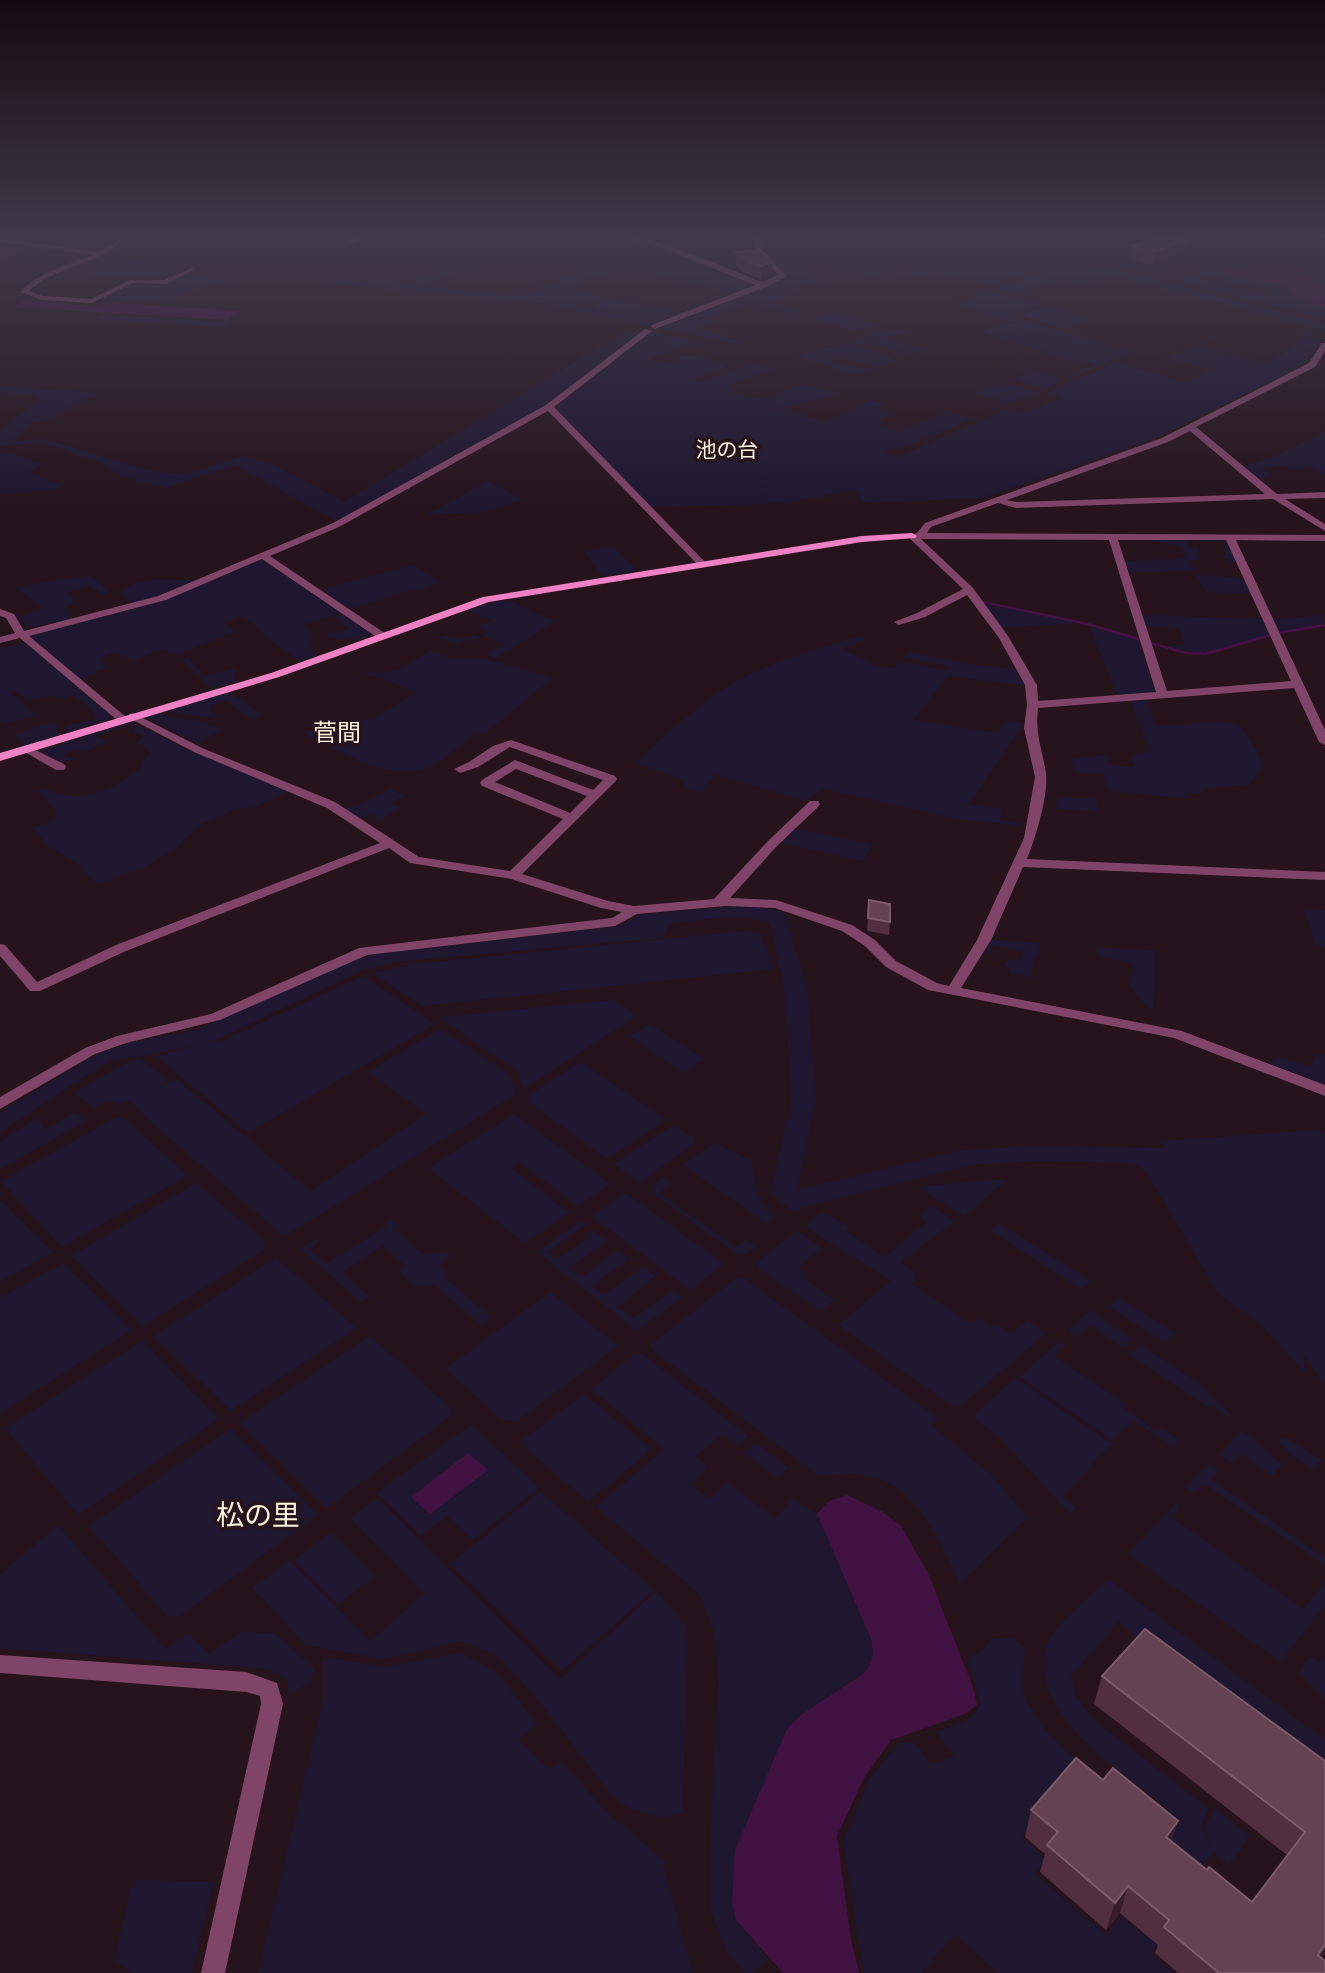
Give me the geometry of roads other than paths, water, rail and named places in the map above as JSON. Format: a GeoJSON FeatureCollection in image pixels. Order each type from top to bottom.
{"type":"FeatureCollection","features":[{"type":"Feature","properties":{"kind":"street"},"geometry":{"type":"LineString","coordinates":[[0,640],[162,598],[265,557],[338,524],[549,407],[652,329],[662,325]]}},
{"type":"Feature","properties":{"kind":"street"},"geometry":{"type":"LineString","coordinates":[[916,536],[928,525],[1191,428],[1311,365],[1325,345]]}},
{"type":"Feature","properties":{"kind":"street"},"geometry":{"type":"LineString","coordinates":[[549,407],[702,564]]}},
{"type":"Feature","properties":{"kind":"street"},"geometry":{"type":"LineString","coordinates":[[1191,428],[1274,495],[1325,528]]}},
{"type":"Feature","properties":{"kind":"street"},"geometry":{"type":"LineString","coordinates":[[998,500],[1016,505],[1325,495]]}},
{"type":"Feature","properties":{"kind":"street"},"geometry":{"type":"LineString","coordinates":[[916,536],[969,590],[1031,685],[1033,705],[1030,728],[1041,777],[1030,838],[984,940],[952,992]]}},
{"type":"Feature","properties":{"kind":"street"},"geometry":{"type":"LineString","coordinates":[[0,757],[275,675],[487,599],[862,540],[916,536],[1325,538]]}},
{"type":"Feature","properties":{"kind":"street"},"geometry":{"type":"LineString","coordinates":[[1113,538],[1163,695]]}},
{"type":"Feature","properties":{"kind":"street"},"geometry":{"type":"LineString","coordinates":[[1230,538],[1259,595],[1325,742]]}},
{"type":"Feature","properties":{"kind":"street"},"geometry":{"type":"LineString","coordinates":[[265,557],[382,636]]}},
{"type":"Feature","properties":{"kind":"street"},"geometry":{"type":"LineString","coordinates":[[899,622],[921,615],[969,590]]}},
{"type":"Feature","properties":{"kind":"street"},"geometry":{"type":"LineString","coordinates":[[0,612],[10,616],[20,633],[127,717],[198,750],[331,805],[421,862],[513,875],[606,905],[634,910],[718,903],[767,903],[823,918],[858,934],[891,964],[933,987],[1177,1034],[1325,1091]]}},
{"type":"Feature","properties":{"kind":"street"},"geometry":{"type":"LineString","coordinates":[[1033,705],[1297,684]]}},
{"type":"Feature","properties":{"kind":"street"},"geometry":{"type":"LineString","coordinates":[[460,769],[470,768],[501,746],[511,743],[611,779],[513,875]]}},
{"type":"Feature","properties":{"kind":"street"},"geometry":{"type":"LineString","coordinates":[[27,749],[60,767]]}},
{"type":"Feature","properties":{"kind":"street"},"geometry":{"type":"LineString","coordinates":[[572,818],[486,783],[515,764],[596,795]]}},
{"type":"Feature","properties":{"kind":"street"},"geometry":{"type":"LineString","coordinates":[[718,903],[772,843],[814,804]]}},
{"type":"Feature","properties":{"kind":"street"},"geometry":{"type":"LineString","coordinates":[[0,948],[35,988],[121,948],[389,844]]}},
{"type":"Feature","properties":{"kind":"street"},"geometry":{"type":"LineString","coordinates":[[1019,863],[1325,876]]}},
{"type":"Feature","properties":{"kind":"street"},"geometry":{"type":"LineString","coordinates":[[0,1104],[90,1051],[122,1039],[215,1017],[364,951],[615,922],[628,917],[634,910]]}},
{"type":"Feature","properties":{"kind":"street"},"geometry":{"type":"LineString","coordinates":[[0,1664],[246,1682],[270,1690],[272,1704],[213,1973]]}},
{"type":"Feature","properties":{"kind":"waterway"},"geometry":{"type":"LineString","coordinates":[[983,602],[1087,624],[1139,639]]}},
{"type":"Feature","properties":{"kind":"waterway"},"geometry":{"type":"LineString","coordinates":[[1278,633],[1325,625]]}},
{"type":"Feature","properties":{"kind":"waterway"},"geometry":{"type":"LineString","coordinates":[[1151,643],[1186,653],[1205,654],[1271,635]]}},
{"type":"Feature","properties":{"kind":"district","name":"池の台"},"geometry":{"type":"Point","coordinates":[727,450]}},
{"type":"Feature","properties":{"kind":"district","name":"菅間"},"geometry":{"type":"Point","coordinates":[337,733]}},
{"type":"Feature","properties":{"kind":"district","name":"松の里"},"geometry":{"type":"Point","coordinates":[258,1515]}}]}
